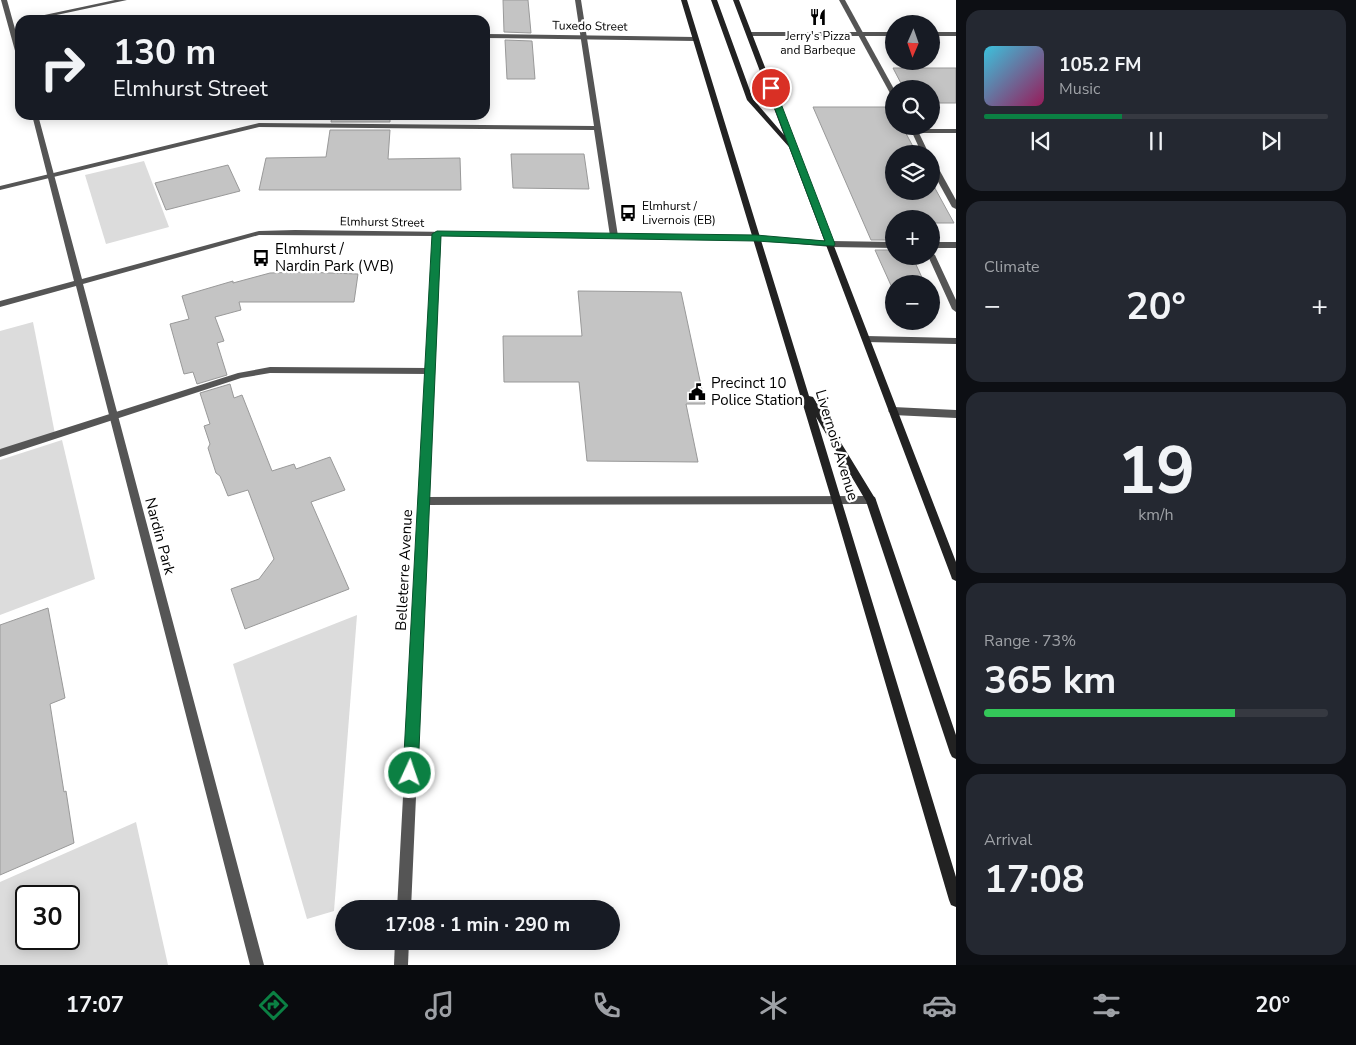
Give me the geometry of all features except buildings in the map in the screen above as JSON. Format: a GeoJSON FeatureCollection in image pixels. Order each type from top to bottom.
{"type":"FeatureCollection","features":[{"type":"Feature","properties":{"kind":"main road","name":"Livernois Avenue"},"geometry":{"type":"LineString","coordinates":[[684,0],[802,385],[956,900]]}},
{"type":"Feature","properties":{"kind":"main road"},"geometry":{"type":"LineString","coordinates":[[714,0],[750,100],[795,151]]}},
{"type":"Feature","properties":{"kind":"main road"},"geometry":{"type":"LineString","coordinates":[[736,0],[831,244],[956,576]]}},
{"type":"Feature","properties":{"kind":"main road"},"geometry":{"type":"LineString","coordinates":[[802,385],[871,500],[956,753]]}},
{"type":"Feature","properties":{"kind":"street"},"geometry":{"type":"LineString","coordinates":[[4,0],[15,40]]}},
{"type":"Feature","properties":{"kind":"street"},"geometry":{"type":"LineString","coordinates":[[49,15],[124,0]]}},
{"type":"Feature","properties":{"kind":"street"},"geometry":{"type":"LineString","coordinates":[[578,0],[614,236]]}},
{"type":"Feature","properties":{"kind":"street"},"geometry":{"type":"LineString","coordinates":[[842,0],[886,80]]}},
{"type":"Feature","properties":{"kind":"street"},"geometry":{"type":"LineString","coordinates":[[10,23],[15,22]]}},
{"type":"Feature","properties":{"kind":"street"},"geometry":{"type":"LineString","coordinates":[[750,34],[885,34]]}},
{"type":"Feature","properties":{"kind":"street"},"geometry":{"type":"LineString","coordinates":[[940,34],[956,34]]}},
{"type":"Feature","properties":{"kind":"street","name":"Tuxedo Street"},"geometry":{"type":"LineString","coordinates":[[490,36],[696,39]]}},
{"type":"Feature","properties":{"kind":"street","name":"Nardin Park"},"geometry":{"type":"LineString","coordinates":[[36,120],[257,965]]}},
{"type":"Feature","properties":{"kind":"street"},"geometry":{"type":"LineString","coordinates":[[0,188],[259,125],[598,128]]}},
{"type":"Feature","properties":{"kind":"street"},"geometry":{"type":"LineString","coordinates":[[940,130],[956,131]]}},
{"type":"Feature","properties":{"kind":"street"},"geometry":{"type":"LineString","coordinates":[[940,178],[956,207]]}},
{"type":"Feature","properties":{"kind":"street","name":"Elmhurst Street"},"geometry":{"type":"LineString","coordinates":[[0,304],[259,233],[756,238],[831,244],[885,245]]}},
{"type":"Feature","properties":{"kind":"street","name":"Belleterre Avenue"},"geometry":{"type":"LineString","coordinates":[[404,900],[437,234]]}},
{"type":"Feature","properties":{"kind":"street"},"geometry":{"type":"LineString","coordinates":[[940,245],[956,245]]}},
{"type":"Feature","properties":{"kind":"street"},"geometry":{"type":"LineString","coordinates":[[936,265],[956,309]]}},
{"type":"Feature","properties":{"kind":"street"},"geometry":{"type":"LineString","coordinates":[[866,340],[956,341]]}},
{"type":"Feature","properties":{"kind":"street"},"geometry":{"type":"LineString","coordinates":[[0,453],[240,375],[270,370],[430,371]]}},
{"type":"Feature","properties":{"kind":"street"},"geometry":{"type":"LineString","coordinates":[[893,411],[956,414]]}},
{"type":"Feature","properties":{"kind":"street"},"geometry":{"type":"LineString","coordinates":[[424,501],[871,500]]}},
{"type":"Feature","properties":{"kind":"street"},"geometry":{"type":"LineString","coordinates":[[401,965],[402,950]]}},
{"type":"Feature","properties":{"kind":"shaded area"},"geometry":{"type":"Polygon","coordinates":[[[144,161],[169,227],[106,244],[85,175],[144,161]]]}},
{"type":"Feature","properties":{"kind":"shaded area"},"geometry":{"type":"Polygon","coordinates":[[[33,322],[55,434],[0,451],[0,331],[33,322]]]}},
{"type":"Feature","properties":{"kind":"shaded area"},"geometry":{"type":"Polygon","coordinates":[[[62,440],[95,579],[0,615],[0,460],[62,440]]]}},
{"type":"Feature","properties":{"kind":"shaded area"},"geometry":{"type":"Polygon","coordinates":[[[357,615],[334,911],[307,919],[233,664],[357,615]]]}},
{"type":"Feature","properties":{"kind":"shaded area"},"geometry":{"type":"Polygon","coordinates":[[[136,822],[168,965],[0,965],[0,882],[136,822]]]}},
{"type":"Feature","properties":{"kind":"place","name":"Jerry's Pizza and Barbeque"},"geometry":{"type":"Point","coordinates":[818,17]}},
{"type":"Feature","properties":{"kind":"place","name":"Elmhurst / Livernois (EB)"},"geometry":{"type":"Point","coordinates":[628,213]}},
{"type":"Feature","properties":{"kind":"place","name":"Elmhurst / Nardin Park (WB)"},"geometry":{"type":"Point","coordinates":[261,258]}},
{"type":"Feature","properties":{"kind":"place","name":"Precinct 10 Police Station"},"geometry":{"type":"Point","coordinates":[697,392]}},
{"type":"Feature","properties":{"kind":"route"},"geometry":{"type":"LineString","coordinates":[[410,773],[437,234],[756,238],[831,244],[771,88]]}}]}
